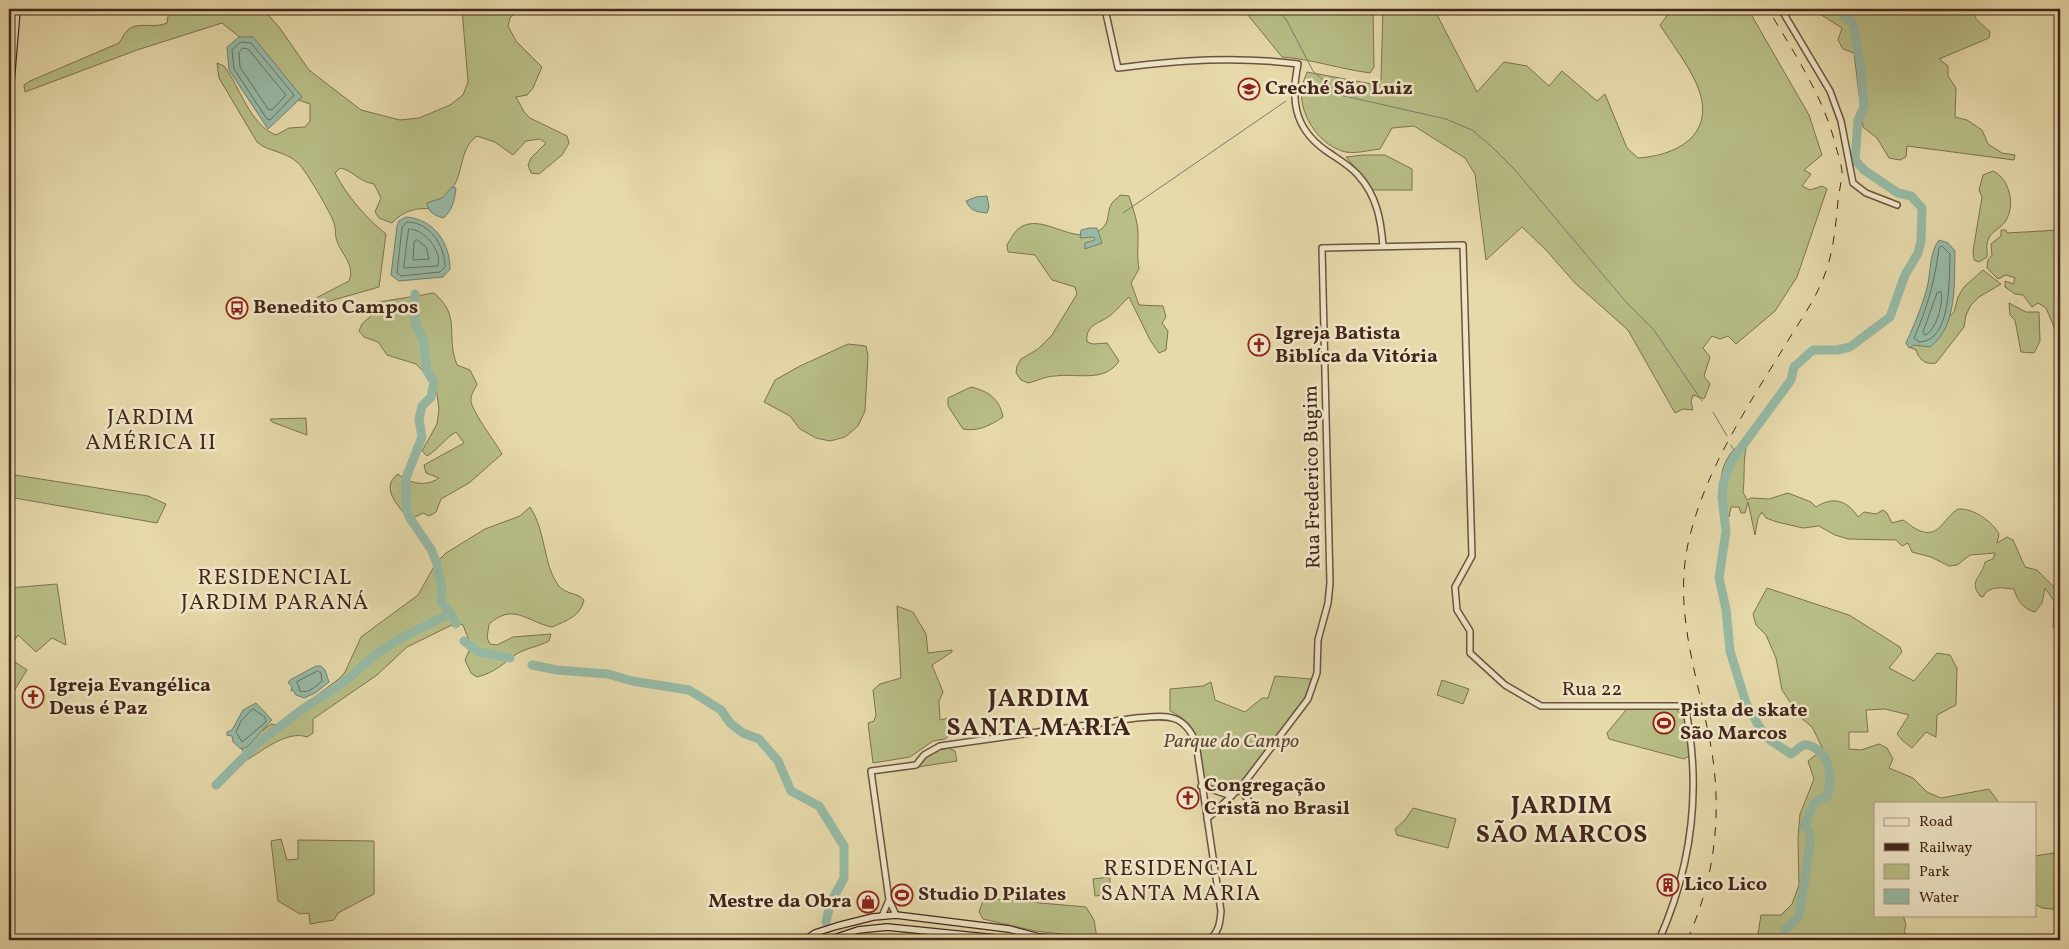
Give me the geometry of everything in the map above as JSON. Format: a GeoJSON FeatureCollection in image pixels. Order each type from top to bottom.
{"type":"FeatureCollection","features":[{"type":"Feature","properties":{"kind":"main road"},"geometry":{"type":"LineString","coordinates":[[9,106],[17,9]]}},
{"type":"Feature","properties":{"kind":"main road"},"geometry":{"type":"LineString","coordinates":[[887,926],[894,922],[896,915]]}},
{"type":"Feature","properties":{"kind":"main road"},"geometry":{"type":"LineString","coordinates":[[805,940],[815,933],[837,926],[882,916],[896,915],[1009,929],[1039,937],[1075,940]]}},
{"type":"Feature","properties":{"kind":"main road"},"geometry":{"type":"LineString","coordinates":[[828,940],[858,930],[887,926],[1016,940]]}},
{"type":"Feature","properties":{"kind":"main road"},"geometry":{"type":"LineString","coordinates":[[814,940],[815,933]]}},
{"type":"Feature","properties":{"kind":"street"},"geometry":{"type":"LineString","coordinates":[[1104,9],[1118,68],[1180,60],[1251,58],[1298,64],[1293,90],[1298,116],[1313,139],[1346,164],[1369,190],[1382,223],[1383,246]]}},
{"type":"Feature","properties":{"kind":"street"},"geometry":{"type":"LineString","coordinates":[[1781,9],[1830,92],[1841,121],[1854,183],[1866,193],[1896,205]]}},
{"type":"Feature","properties":{"kind":"street","name":"Rua 22"},"geometry":{"type":"LineString","coordinates":[[1383,246],[1463,245],[1472,556],[1457,580],[1454,596],[1457,610],[1472,636],[1470,653],[1505,685],[1541,706],[1685,706],[1694,766],[1688,853],[1679,890],[1658,940]]}},
{"type":"Feature","properties":{"kind":"street","name":"Rua Frederico Bugim"},"geometry":{"type":"LineString","coordinates":[[1206,819],[1242,786],[1308,699],[1317,673],[1318,640],[1328,602],[1330,582],[1322,248],[1383,246]]}},
{"type":"Feature","properties":{"kind":"street"},"geometry":{"type":"LineString","coordinates":[[896,915],[888,900],[871,772],[916,765],[924,755],[940,746],[1166,715],[1184,724],[1192,732],[1196,743],[1221,911],[1219,926],[1214,937],[1208,940]]}},
{"type":"Feature","properties":{"kind":"street"},"geometry":{"type":"LineString","coordinates":[[1201,786],[1232,796]]}},
{"type":"Feature","properties":{"kind":"street"},"geometry":{"type":"LineString","coordinates":[[1242,786],[1242,792],[1249,800]]}},
{"type":"Feature","properties":{"kind":"street"},"geometry":{"type":"LineString","coordinates":[[1204,800],[1207,792],[1213,790]]}},
{"type":"Feature","properties":{"kind":"street"},"geometry":{"type":"LineString","coordinates":[[1204,800],[1211,808],[1220,806],[1224,799],[1221,793]]}},
{"type":"Feature","properties":{"kind":"street"},"geometry":{"type":"LineString","coordinates":[[882,916],[888,900]]}},
{"type":"Feature","properties":{"kind":"green space"},"geometry":{"type":"Polygon","coordinates":[[[169,9],[263,9],[279,27],[309,70],[361,110],[400,120],[419,118],[450,105],[463,95],[468,82],[462,9],[519,9],[510,18],[508,26],[516,41],[542,67],[533,88],[527,95],[516,97],[524,112],[530,118],[567,136],[569,143],[562,155],[539,174],[531,173],[528,165],[531,158],[546,143],[540,139],[526,141],[513,155],[495,142],[477,136],[469,144],[457,179],[445,198],[433,209],[410,211],[401,215],[392,223],[379,218],[375,212],[381,198],[374,184],[363,181],[340,168],[335,173],[345,190],[364,214],[386,234],[379,287],[316,305],[316,298],[349,281],[351,275],[349,264],[336,238],[332,218],[312,182],[298,163],[288,156],[266,148],[257,142],[219,78],[217,63],[224,66],[246,105],[259,123],[276,135],[289,128],[305,127],[310,121],[310,104],[293,98],[247,43],[222,23],[137,50],[25,92],[24,85],[30,81],[119,43],[125,33],[132,27],[167,23],[169,9]]]}},
{"type":"Feature","properties":{"kind":"green space"},"geometry":{"type":"Polygon","coordinates":[[[1243,9],[1373,9],[1374,67],[1370,73],[1282,57],[1243,9]]]}},
{"type":"Feature","properties":{"kind":"green space"},"geometry":{"type":"Polygon","coordinates":[[[1383,9],[1434,9],[1477,92],[1504,62],[1527,66],[1549,86],[1562,71],[1597,101],[1605,94],[1627,148],[1638,158],[1654,156],[1681,146],[1691,138],[1698,128],[1702,116],[1702,102],[1697,85],[1685,62],[1660,25],[1672,9],[1748,9],[1809,115],[1822,155],[1804,170],[1811,174],[1802,186],[1810,190],[1822,186],[1827,189],[1797,277],[1775,311],[1736,344],[1728,336],[1720,339],[1712,336],[1703,348],[1710,357],[1704,376],[1710,384],[1704,399],[1693,395],[1691,402],[1693,410],[1683,409],[1675,413],[1628,330],[1575,283],[1546,250],[1522,227],[1486,260],[1475,174],[1465,158],[1414,126],[1392,128],[1380,149],[1356,152],[1346,152],[1333,147],[1317,134],[1306,116],[1303,106],[1302,85],[1307,72],[1372,84],[1381,80],[1383,9]]]}},
{"type":"Feature","properties":{"kind":"green space"},"geometry":{"type":"Polygon","coordinates":[[[1812,9],[1972,9],[1976,19],[1990,32],[1989,38],[1939,59],[1948,66],[1948,76],[1956,88],[1955,117],[1967,120],[1982,130],[1988,144],[2002,153],[2015,155],[2014,160],[1907,146],[1906,157],[1900,160],[1889,158],[1877,138],[1863,127],[1854,53],[1843,49],[1838,40],[1842,28],[1812,9]]]}},
{"type":"Feature","properties":{"kind":"green space"},"geometry":{"type":"Polygon","coordinates":[[[1385,155],[1412,169],[1412,190],[1372,190],[1346,157],[1385,155]]]}},
{"type":"Feature","properties":{"kind":"green space"},"geometry":{"type":"Polygon","coordinates":[[[1993,171],[2004,180],[2007,186],[2010,193],[2010,208],[2005,222],[1989,238],[1987,257],[1979,262],[1974,260],[1973,251],[1982,197],[1979,190],[1983,175],[1993,171]]]}},
{"type":"Feature","properties":{"kind":"green space"},"geometry":{"type":"Polygon","coordinates":[[[1120,195],[1129,196],[1138,227],[1139,269],[1131,283],[1139,305],[1163,306],[1166,317],[1162,323],[1168,331],[1166,350],[1159,353],[1150,340],[1129,297],[1112,314],[1091,327],[1087,336],[1087,342],[1093,344],[1107,343],[1119,361],[1113,368],[1098,375],[1052,376],[1028,383],[1021,380],[1016,373],[1021,359],[1038,349],[1052,335],[1077,294],[1075,287],[1052,280],[1035,255],[1008,252],[1007,245],[1018,229],[1027,224],[1047,226],[1079,235],[1090,234],[1100,230],[1106,224],[1110,206],[1120,195]]]}},
{"type":"Feature","properties":{"kind":"green space"},"geometry":{"type":"Polygon","coordinates":[[[2001,230],[2006,230],[2007,233],[2060,230],[2060,341],[2046,308],[2038,303],[2032,307],[2023,295],[2015,294],[2005,287],[2005,281],[2013,284],[2015,278],[2006,275],[1998,279],[1987,268],[1988,260],[1992,255],[1991,244],[2001,236],[2001,230]]]}},
{"type":"Feature","properties":{"kind":"green space"},"geometry":{"type":"Polygon","coordinates":[[[1983,270],[2001,284],[1979,297],[1971,305],[1966,315],[1964,327],[1936,363],[1923,361],[1916,350],[1909,347],[1942,324],[1954,312],[1958,297],[1964,287],[1983,270]]]}},
{"type":"Feature","properties":{"kind":"green space"},"geometry":{"type":"Polygon","coordinates":[[[434,293],[448,310],[452,326],[452,344],[457,365],[470,370],[477,384],[471,397],[474,410],[502,454],[469,483],[441,499],[436,512],[429,516],[423,513],[409,520],[396,503],[390,491],[393,479],[398,474],[418,483],[434,481],[439,478],[426,473],[424,465],[464,443],[456,432],[427,456],[422,451],[437,424],[439,409],[436,387],[416,364],[387,355],[378,342],[364,337],[359,331],[362,324],[373,314],[373,307],[379,302],[434,293]]]}},
{"type":"Feature","properties":{"kind":"green space"},"geometry":{"type":"Polygon","coordinates":[[[2009,303],[2026,312],[2039,312],[2040,341],[2034,353],[2021,352],[2015,320],[2010,315],[2009,303]]]}},
{"type":"Feature","properties":{"kind":"green space"},"geometry":{"type":"Polygon","coordinates":[[[848,344],[866,346],[868,356],[865,411],[858,426],[845,437],[830,441],[816,438],[800,429],[790,416],[764,402],[775,380],[848,344]]]}},
{"type":"Feature","properties":{"kind":"green space"},"geometry":{"type":"Polygon","coordinates":[[[971,387],[983,391],[992,397],[999,405],[1003,417],[994,423],[974,430],[963,429],[948,406],[948,398],[971,387]]]}},
{"type":"Feature","properties":{"kind":"green space"},"geometry":{"type":"Polygon","coordinates":[[[306,418],[307,435],[272,422],[270,419],[306,418]]]}},
{"type":"Feature","properties":{"kind":"green space"},"geometry":{"type":"Polygon","coordinates":[[[1741,444],[1746,448],[1743,492],[1747,500],[1751,498],[1769,499],[1788,493],[1811,502],[1816,507],[1834,501],[1844,503],[1858,517],[1864,512],[1876,514],[1883,510],[1887,513],[1892,523],[1903,520],[1924,532],[1935,531],[1958,509],[1964,509],[1982,516],[1992,524],[1999,534],[1997,543],[2007,537],[2013,540],[2025,567],[2037,570],[2060,593],[2060,627],[2053,628],[2054,601],[2045,588],[2042,603],[2035,612],[2021,604],[2014,589],[1992,589],[1983,597],[1980,596],[1975,586],[1977,579],[1985,562],[1993,559],[1995,553],[1970,555],[1957,565],[1949,566],[1931,557],[1912,552],[1908,543],[1902,546],[1896,540],[1848,539],[1835,535],[1819,526],[1803,528],[1777,522],[1766,518],[1762,512],[1758,518],[1755,535],[1748,502],[1745,513],[1741,513],[1739,507],[1731,507],[1729,517],[1722,498],[1721,477],[1723,467],[1733,450],[1741,444]]]}},
{"type":"Feature","properties":{"kind":"green space"},"geometry":{"type":"Polygon","coordinates":[[[9,474],[148,496],[166,504],[157,523],[9,497],[9,474]]]}},
{"type":"Feature","properties":{"kind":"green space"},"geometry":{"type":"Polygon","coordinates":[[[530,507],[539,526],[553,577],[561,588],[584,600],[576,614],[552,627],[520,615],[506,614],[489,624],[487,638],[490,644],[497,645],[513,637],[551,634],[549,641],[518,653],[493,671],[477,677],[471,673],[465,660],[471,646],[463,625],[456,623],[407,647],[377,675],[313,719],[313,733],[307,737],[292,736],[276,742],[247,760],[242,749],[271,724],[285,726],[292,714],[340,678],[345,672],[361,637],[418,595],[436,563],[446,553],[485,529],[520,516],[530,507]]]}},
{"type":"Feature","properties":{"kind":"green space"},"geometry":{"type":"Polygon","coordinates":[[[57,584],[66,645],[52,638],[36,652],[18,635],[9,649],[9,588],[57,584]]]}},
{"type":"Feature","properties":{"kind":"green space"},"geometry":{"type":"Polygon","coordinates":[[[1767,588],[1849,615],[1900,647],[1902,652],[1889,668],[1914,681],[1937,653],[1950,655],[1957,668],[1956,705],[1937,715],[1936,737],[1926,732],[1912,748],[1897,734],[1909,715],[1885,709],[1866,710],[1868,732],[1849,732],[1849,749],[1861,750],[1879,744],[1887,748],[1893,759],[1889,768],[1913,778],[1927,792],[1941,798],[1989,789],[1998,802],[1874,802],[1874,916],[1903,916],[1906,925],[1904,932],[1911,938],[1910,940],[1757,940],[1761,915],[1781,915],[1792,904],[1799,885],[1798,838],[1800,814],[1814,779],[1808,761],[1823,749],[1812,727],[1800,717],[1782,690],[1776,658],[1766,635],[1756,625],[1753,614],[1767,588]]]}},
{"type":"Feature","properties":{"kind":"green space"},"geometry":{"type":"Polygon","coordinates":[[[897,606],[913,612],[926,634],[928,653],[952,650],[952,652],[932,665],[943,692],[939,701],[940,720],[948,718],[951,729],[950,735],[945,739],[933,741],[910,757],[873,763],[868,723],[874,721],[876,715],[873,690],[880,684],[901,678],[897,606]]]}},
{"type":"Feature","properties":{"kind":"green space"},"geometry":{"type":"Polygon","coordinates":[[[9,658],[27,670],[9,699],[9,658]]]}},
{"type":"Feature","properties":{"kind":"green space","name":"Parque do Campo"},"geometry":{"type":"Polygon","coordinates":[[[1275,676],[1311,679],[1307,697],[1237,787],[1230,791],[1209,784],[1203,775],[1194,733],[1185,721],[1170,711],[1170,689],[1203,686],[1211,682],[1215,700],[1245,712],[1262,698],[1268,698],[1275,676]]]}},
{"type":"Feature","properties":{"kind":"green space"},"geometry":{"type":"Polygon","coordinates":[[[1442,680],[1469,689],[1463,704],[1437,695],[1442,680]]]}},
{"type":"Feature","properties":{"kind":"green space"},"geometry":{"type":"Polygon","coordinates":[[[1670,707],[1681,714],[1686,725],[1690,751],[1689,756],[1684,759],[1609,739],[1607,733],[1626,710],[1631,708],[1670,707]]]}},
{"type":"Feature","properties":{"kind":"green space"},"geometry":{"type":"Polygon","coordinates":[[[949,748],[955,751],[957,761],[918,767],[918,764],[929,752],[949,748]]]}},
{"type":"Feature","properties":{"kind":"green space"},"geometry":{"type":"Polygon","coordinates":[[[1413,808],[1456,819],[1448,848],[1397,835],[1395,829],[1405,820],[1413,808]]]}},
{"type":"Feature","properties":{"kind":"green space"},"geometry":{"type":"Polygon","coordinates":[[[281,839],[287,860],[298,859],[298,840],[374,841],[374,894],[338,913],[334,920],[310,924],[309,913],[300,914],[278,901],[271,841],[281,839]]]}},
{"type":"Feature","properties":{"kind":"green space"},"geometry":{"type":"Polygon","coordinates":[[[2060,852],[2060,910],[2042,908],[2036,905],[2036,856],[2060,852]]]}},
{"type":"Feature","properties":{"kind":"green space"},"geometry":{"type":"Polygon","coordinates":[[[1110,877],[1110,895],[1095,896],[1093,879],[1110,877]]]}},
{"type":"Feature","properties":{"kind":"green space"},"geometry":{"type":"Polygon","coordinates":[[[984,898],[1086,907],[1094,920],[1097,938],[1035,931],[983,919],[979,912],[984,898]]]}},
{"type":"Feature","properties":{"kind":"water"},"geometry":{"type":"Polygon","coordinates":[[[239,37],[253,37],[302,97],[268,129],[229,70],[227,47],[239,37]]]}},
{"type":"Feature","properties":{"kind":"water"},"geometry":{"type":"Polygon","coordinates":[[[452,187],[456,188],[456,192],[449,212],[443,218],[432,213],[427,203],[442,198],[452,187]]]}},
{"type":"Feature","properties":{"kind":"water"},"geometry":{"type":"Polygon","coordinates":[[[987,196],[989,207],[987,213],[974,210],[966,201],[976,197],[987,196]]]}},
{"type":"Feature","properties":{"kind":"water"},"geometry":{"type":"Polygon","coordinates":[[[406,217],[425,222],[432,227],[443,242],[447,250],[450,269],[443,277],[399,281],[391,275],[397,226],[399,221],[406,217]]]}},
{"type":"Feature","properties":{"kind":"water"},"geometry":{"type":"Polygon","coordinates":[[[1097,228],[1102,243],[1085,249],[1085,243],[1095,240],[1094,237],[1080,238],[1081,230],[1097,228]]]}},
{"type":"Feature","properties":{"kind":"water"},"geometry":{"type":"Polygon","coordinates":[[[1939,240],[1948,243],[1955,251],[1953,303],[1950,316],[1946,328],[1930,347],[1914,345],[1909,348],[1906,343],[1925,295],[1933,251],[1939,240]]]}},
{"type":"Feature","properties":{"kind":"water"},"geometry":{"type":"Polygon","coordinates":[[[316,666],[321,666],[325,670],[329,682],[315,693],[304,698],[296,695],[293,690],[291,691],[292,686],[288,683],[290,680],[316,666]]]}},
{"type":"Feature","properties":{"kind":"water"},"geometry":{"type":"Polygon","coordinates":[[[256,703],[272,720],[247,747],[241,749],[233,742],[232,736],[227,735],[227,732],[232,730],[243,710],[256,703]]]}},
{"type":"Feature","properties":{"kind":"waterway"},"geometry":{"type":"LineString","coordinates":[[1274,9],[1286,19],[1313,71],[1340,95],[1446,119],[1472,130],[1491,146],[1515,170],[1626,302],[1654,330],[1702,401]]}},
{"type":"Feature","properties":{"kind":"waterway"},"geometry":{"type":"LineString","coordinates":[[1781,940],[1787,928],[1799,916],[1811,839],[1809,831],[1804,826],[1814,803],[1828,795],[1829,768],[1820,752],[1808,745],[1800,747],[1791,754],[1770,740],[1760,728],[1746,703],[1730,651],[1726,609],[1719,578],[1726,531],[1722,498],[1723,484],[1732,460],[1791,380],[1794,367],[1813,350],[1837,350],[1850,347],[1890,317],[1905,275],[1918,253],[1921,241],[1922,208],[1911,196],[1898,193],[1864,170],[1855,160],[1858,120],[1864,107],[1861,67],[1853,23],[1837,9]]}},
{"type":"Feature","properties":{"kind":"waterway"},"geometry":{"type":"LineString","coordinates":[[1123,213],[1286,101]]}},
{"type":"Feature","properties":{"kind":"waterway"},"geometry":{"type":"LineString","coordinates":[[216,785],[258,743],[304,708],[342,684],[376,654],[397,640],[451,613],[441,602],[442,588],[436,561],[431,549],[409,517],[406,507],[406,478],[422,437],[419,419],[422,406],[431,397],[434,382],[427,371],[423,339],[416,326],[415,294]]}},
{"type":"Feature","properties":{"kind":"waterway"},"geometry":{"type":"LineString","coordinates":[[1713,412],[1727,436]]}},
{"type":"Feature","properties":{"kind":"waterway"},"geometry":{"type":"LineString","coordinates":[[1731,445],[1736,454]]}},
{"type":"Feature","properties":{"kind":"waterway"},"geometry":{"type":"LineString","coordinates":[[451,613],[456,624]]}},
{"type":"Feature","properties":{"kind":"waterway"},"geometry":{"type":"LineString","coordinates":[[464,641],[478,652],[510,658]]}},
{"type":"Feature","properties":{"kind":"waterway"},"geometry":{"type":"LineString","coordinates":[[532,665],[557,670],[608,674],[632,681],[689,690],[721,710],[730,723],[743,733],[759,739],[778,761],[791,791],[819,806],[844,846],[844,878],[830,904],[826,922]]}},
{"type":"Feature","properties":{"kind":"railway"},"geometry":{"type":"LineString","coordinates":[[1687,940],[1697,916],[1711,865],[1715,840],[1716,814],[1716,788],[1709,736],[1688,641],[1685,617],[1684,569],[1688,544],[1695,517],[1717,463],[1744,412],[1812,301],[1824,277],[1833,245],[1842,175],[1842,168],[1831,129],[1816,93],[1768,9]]}},
{"type":"Feature","properties":{"kind":"place","name":"Creché São Luiz"},"geometry":{"type":"Point","coordinates":[1249,89]}},
{"type":"Feature","properties":{"kind":"place","name":"Benedito Campos"},"geometry":{"type":"Point","coordinates":[237,308]}},
{"type":"Feature","properties":{"kind":"place","name":"Igreja Batista Biblíca da Vitória"},"geometry":{"type":"Point","coordinates":[1259,345]}},
{"type":"Feature","properties":{"kind":"place","name":"Igreja Evangélica Deus é Paz"},"geometry":{"type":"Point","coordinates":[33,697]}},
{"type":"Feature","properties":{"kind":"place","name":"Pista de skate São Marcos"},"geometry":{"type":"Point","coordinates":[1664,723]}},
{"type":"Feature","properties":{"kind":"place","name":"Congregação Cristã no Brasil"},"geometry":{"type":"Point","coordinates":[1188,798]}},
{"type":"Feature","properties":{"kind":"place","name":"Lico Lico"},"geometry":{"type":"Point","coordinates":[1668,885]}},
{"type":"Feature","properties":{"kind":"place","name":"Studio D Pilates"},"geometry":{"type":"Point","coordinates":[902,895]}},
{"type":"Feature","properties":{"kind":"place","name":"Mestre da Obra"},"geometry":{"type":"Point","coordinates":[868,902]}},
{"type":"Feature","properties":{"kind":"district","name":"JARDIM AMÉRICA II"},"geometry":{"type":"Point","coordinates":[151,430]}},
{"type":"Feature","properties":{"kind":"district","name":"RESIDENCIAL JARDIM PARANÁ"},"geometry":{"type":"Point","coordinates":[275,590]}},
{"type":"Feature","properties":{"kind":"district","name":"JARDIM SANTA MARIA"},"geometry":{"type":"Point","coordinates":[1039,714]}},
{"type":"Feature","properties":{"kind":"district","name":"JARDIM SÃO MARCOS"},"geometry":{"type":"Point","coordinates":[1562,820]}},
{"type":"Feature","properties":{"kind":"district","name":"RESIDENCIAL SANTA MARIA"},"geometry":{"type":"Point","coordinates":[1181,882]}}]}
